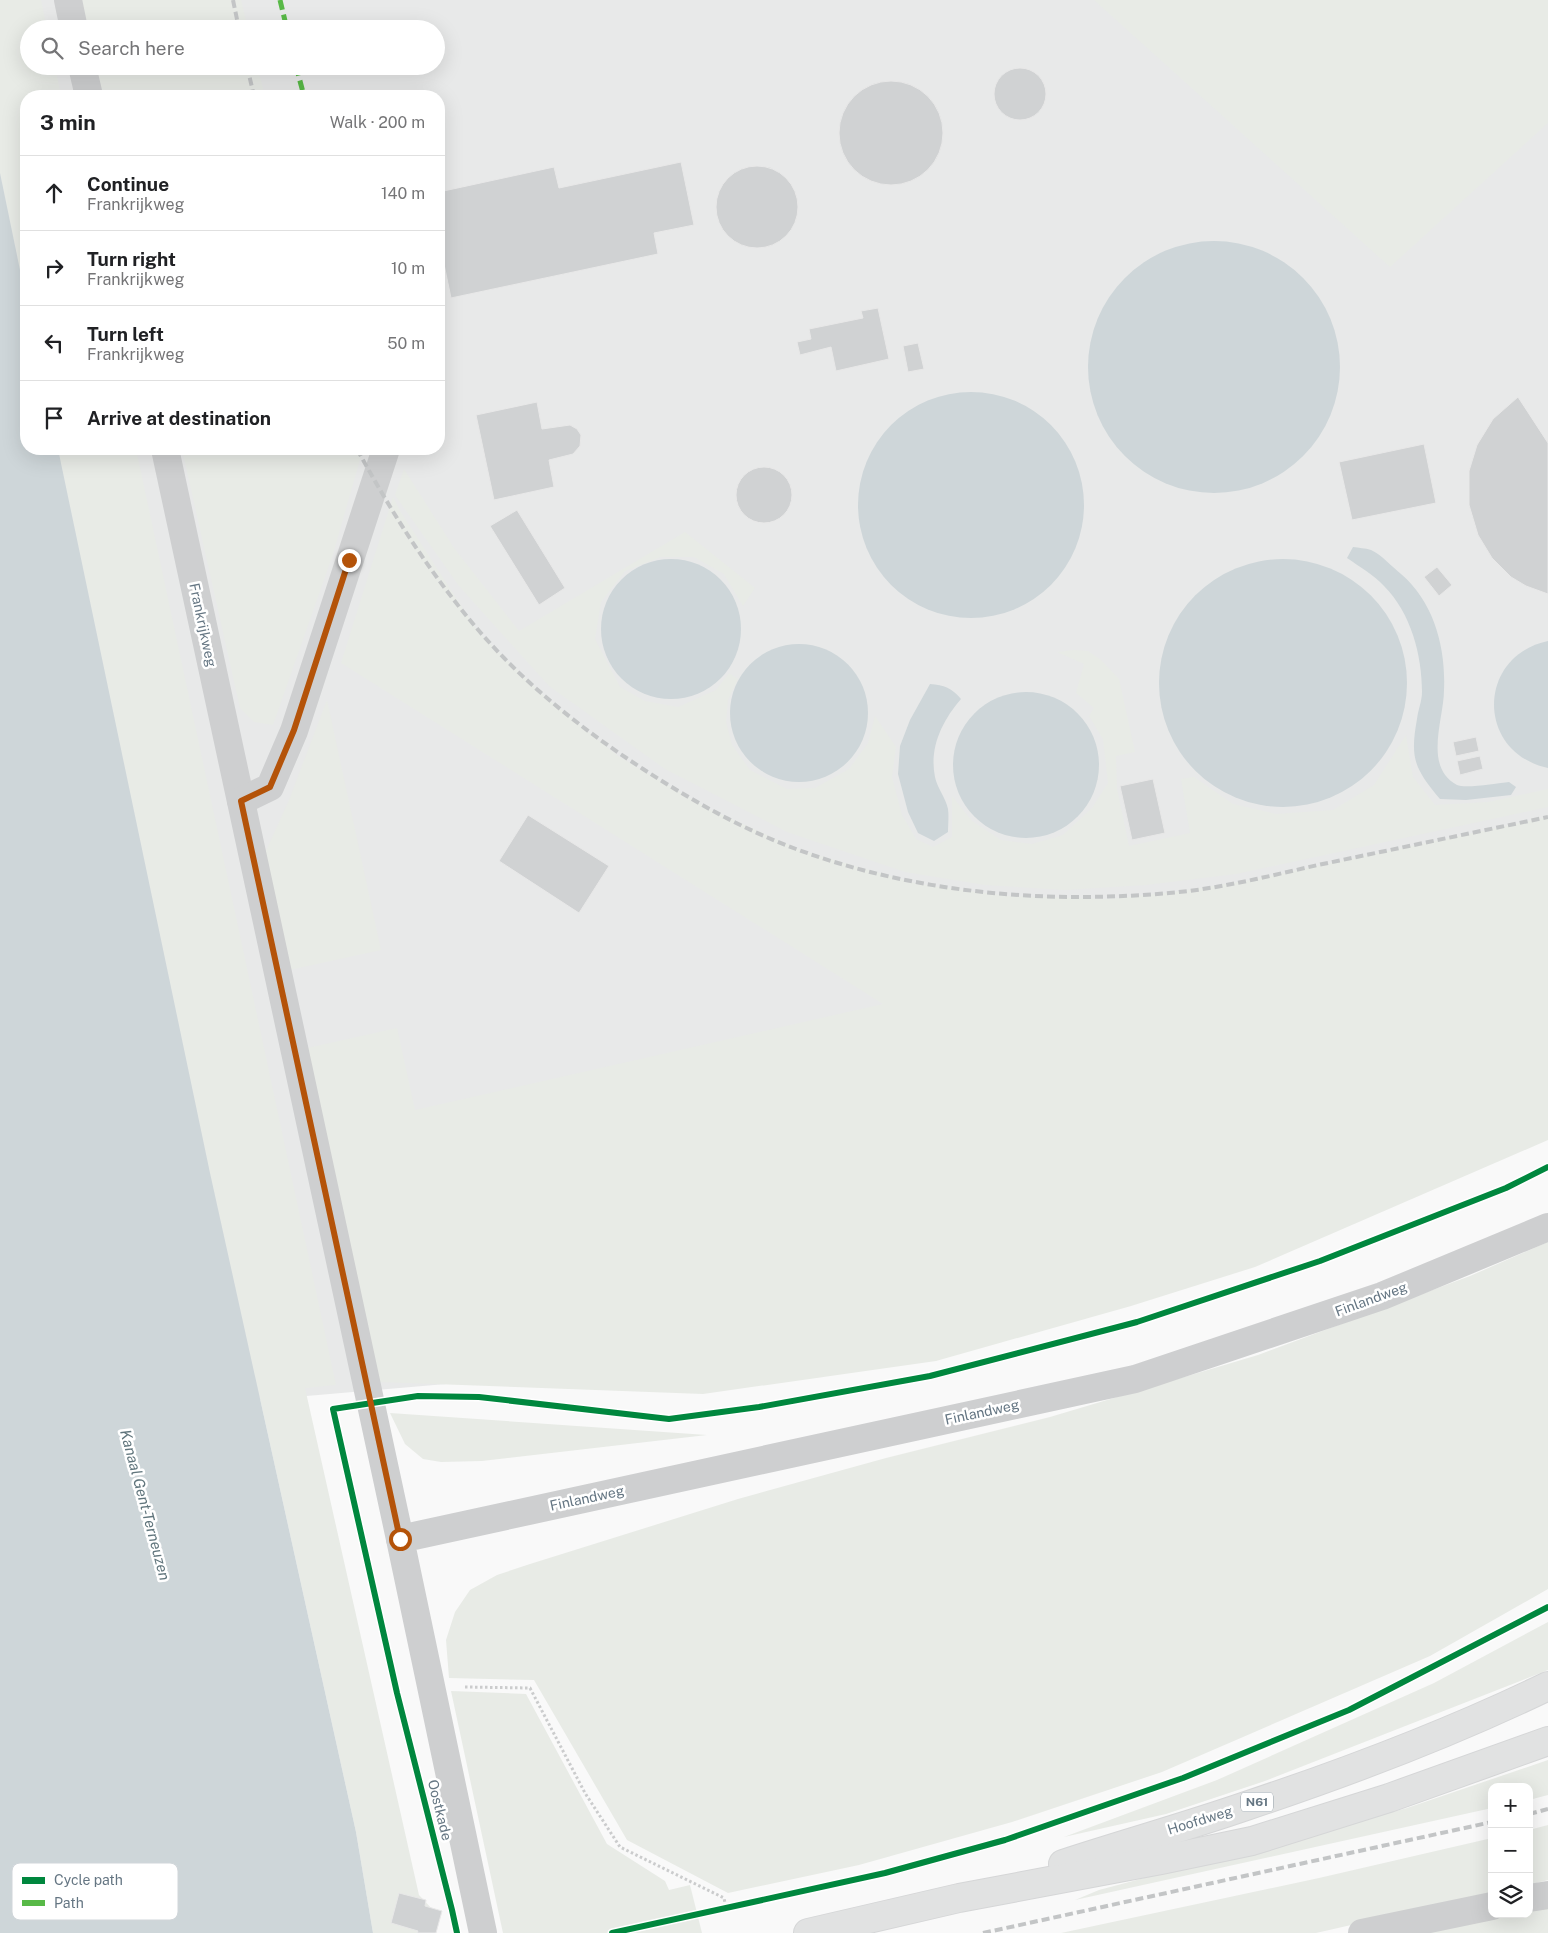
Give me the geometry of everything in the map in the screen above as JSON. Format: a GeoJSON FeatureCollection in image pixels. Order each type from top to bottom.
{"type":"FeatureCollection","features":[{"type":"Feature","properties":{"kind":"main road","name":"Hoofdweg"},"geometry":{"type":"LineString","coordinates":[[959,1898],[1153,1834],[1246,1806],[1373,1760],[1506,1707],[1548,1686]]}},
{"type":"Feature","properties":{"kind":"main road","name":"Hoofdweg"},"geometry":{"type":"LineString","coordinates":[[808,1933],[959,1898],[1252,1841],[1389,1798],[1548,1741]]}},
{"type":"Feature","properties":{"kind":"street"},"geometry":{"type":"LineString","coordinates":[[68,0],[72,20]]}},
{"type":"Feature","properties":{"kind":"street"},"geometry":{"type":"LineString","coordinates":[[84,75],[88,90]]}},
{"type":"Feature","properties":{"kind":"street","name":"Frankrijkweg"},"geometry":{"type":"LineString","coordinates":[[166,455],[400,1539]]}},
{"type":"Feature","properties":{"kind":"street"},"geometry":{"type":"LineString","coordinates":[[241,801],[270,787],[294,730],[384,455]]}},
{"type":"Feature","properties":{"kind":"street","name":"Finlandweg"},"geometry":{"type":"LineString","coordinates":[[400,1539],[1135,1379],[1382,1296],[1548,1227]]}},
{"type":"Feature","properties":{"kind":"street","name":"Oostkade"},"geometry":{"type":"LineString","coordinates":[[400,1539],[483,1933]]}},
{"type":"Feature","properties":{"kind":"street"},"geometry":{"type":"LineString","coordinates":[[1533,1897],[1548,1894]]}},
{"type":"Feature","properties":{"kind":"street"},"geometry":{"type":"LineString","coordinates":[[1362,1933],[1488,1907]]}},
{"type":"Feature","properties":{"kind":"path"},"geometry":{"type":"LineString","coordinates":[[430,1684],[451,1687],[530,1688],[585,1793],[620,1847],[724,1898],[726,1908]]}},
{"type":"Feature","properties":{"kind":"path"},"geometry":{"type":"LineString","coordinates":[[716,1910],[735,1906]]}},
{"type":"Feature","properties":{"kind":"shaded area"},"geometry":{"type":"Polygon","coordinates":[[[0,0],[1548,0],[1548,1057],[967,1339],[143,1410],[0,668],[0,0]]]}},
{"type":"Feature","properties":{"kind":"shaded area"},"geometry":{"type":"Polygon","coordinates":[[[0,0],[41,0],[45,20],[20,20],[20,75],[57,75],[60,90],[20,90],[20,270],[0,173],[0,0]]]}},
{"type":"Feature","properties":{"kind":"shaded area"},"geometry":{"type":"Polygon","coordinates":[[[82,0],[241,0],[246,20],[86,20],[82,0]]]}},
{"type":"Feature","properties":{"kind":"shaded area"},"geometry":{"type":"Polygon","coordinates":[[[1094,0],[1548,0],[1548,123],[1390,267],[1094,0]]]}},
{"type":"Feature","properties":{"kind":"shaded area"},"geometry":{"type":"Polygon","coordinates":[[[98,75],[259,75],[263,90],[102,90],[98,75]]]}},
{"type":"Feature","properties":{"kind":"shaded area"},"geometry":{"type":"Polygon","coordinates":[[[59,455],[137,455],[336,1385],[305,1388],[419,1895],[434,1911],[431,1933],[373,1933],[356,1832],[210,1173],[59,455]]]}},
{"type":"Feature","properties":{"kind":"shaded area"},"geometry":{"type":"Polygon","coordinates":[[[183,455],[361,455],[333,554],[273,725],[254,722],[240,708],[183,455]]]}},
{"type":"Feature","properties":{"kind":"shaded area"},"geometry":{"type":"Polygon","coordinates":[[[404,469],[454,548],[519,631],[685,532],[755,588],[743,606],[724,574],[694,557],[661,557],[625,571],[601,602],[595,639],[620,687],[645,701],[678,707],[716,690],[729,673],[738,679],[728,700],[726,722],[732,745],[750,770],[787,789],[815,788],[849,769],[868,743],[875,716],[896,747],[892,777],[902,815],[916,839],[933,847],[952,837],[952,796],[972,821],[1001,840],[1032,844],[1063,835],[1092,808],[1108,783],[1103,739],[1089,716],[1094,708],[1076,693],[1084,664],[1057,652],[1074,650],[1088,651],[1101,660],[1119,679],[1135,752],[1116,756],[1117,789],[1129,846],[1190,833],[1181,779],[1194,777],[1233,804],[1276,814],[1333,810],[1374,785],[1406,735],[1413,777],[1435,805],[1488,802],[1548,789],[1548,807],[1236,874],[1146,885],[1065,890],[985,885],[905,872],[787,832],[665,769],[549,686],[459,586],[395,495],[404,469]]]}},
{"type":"Feature","properties":{"kind":"shaded area"},"geometry":{"type":"Polygon","coordinates":[[[393,497],[400,511],[478,632],[543,695],[618,756],[709,809],[803,851],[918,884],[1007,896],[1110,899],[1182,891],[1251,880],[1548,817],[1548,1140],[1255,1267],[1131,1306],[936,1361],[703,1394],[379,1382],[303,1049],[397,1028],[415,1110],[883,1004],[341,663],[393,497]]]}},
{"type":"Feature","properties":{"kind":"shaded area"},"geometry":{"type":"Polygon","coordinates":[[[327,700],[381,950],[285,971],[261,862],[289,800],[327,700]]]}},
{"type":"Feature","properties":{"kind":"shaded area"},"geometry":{"type":"Polygon","coordinates":[[[1548,1242],[1548,1589],[1430,1656],[1162,1772],[1012,1822],[859,1865],[728,1893],[627,1840],[534,1680],[449,1678],[446,1640],[455,1612],[470,1590],[497,1575],[738,1499],[886,1458],[1050,1417],[1258,1355],[1470,1276],[1548,1242]]]}},
{"type":"Feature","properties":{"kind":"shaded area"},"geometry":{"type":"Polygon","coordinates":[[[390,1413],[707,1435],[482,1461],[441,1462],[423,1459],[405,1444],[390,1413]]]}},
{"type":"Feature","properties":{"kind":"shaded area"},"geometry":{"type":"Polygon","coordinates":[[[1548,1622],[1548,1670],[1265,1781],[1166,1814],[1064,1837],[1217,1780],[1434,1683],[1548,1622]]]}},
{"type":"Feature","properties":{"kind":"shaded area"},"geometry":{"type":"Polygon","coordinates":[[[451,1691],[526,1694],[607,1844],[665,1881],[669,1890],[690,1885],[702,1933],[503,1933],[451,1691]]]}},
{"type":"Feature","properties":{"kind":"shaded area"},"geometry":{"type":"Polygon","coordinates":[[[1548,1760],[1548,1795],[1533,1799],[1533,1783],[1488,1783],[1488,1809],[1075,1900],[1099,1890],[1407,1808],[1548,1760]]]}},
{"type":"Feature","properties":{"kind":"shaded area"},"geometry":{"type":"Polygon","coordinates":[[[1548,1825],[1548,1880],[1533,1884],[1533,1873],[1533,1829],[1548,1825]]]}},
{"type":"Feature","properties":{"kind":"shaded area"},"geometry":{"type":"Polygon","coordinates":[[[1488,1839],[1488,1894],[1316,1933],[1061,1933],[1319,1878],[1488,1839]]]}},
{"type":"Feature","properties":{"kind":"shaded area"},"geometry":{"type":"Polygon","coordinates":[[[1548,1902],[1548,1933],[1412,1933],[1488,1916],[1488,1918],[1533,1918],[1533,1906],[1548,1902]]]}},
{"type":"Feature","properties":{"kind":"water","name":"Kanaal Gent-Terneuzen"},"geometry":{"type":"Polygon","coordinates":[[[0,173],[20,270],[20,455],[59,455],[210,1173],[356,1832],[373,1933],[0,1933],[0,173]]]}},
{"type":"Feature","properties":{"kind":"water"},"geometry":{"type":"Polygon","coordinates":[[[1214,241],[1239,244],[1262,251],[1284,262],[1303,278],[1319,297],[1330,319],[1337,342],[1340,367],[1337,392],[1330,415],[1319,437],[1303,456],[1284,472],[1262,483],[1239,490],[1214,493],[1189,490],[1166,483],[1144,472],[1125,456],[1109,437],[1098,415],[1091,392],[1088,367],[1091,342],[1098,319],[1109,297],[1125,278],[1144,262],[1166,251],[1189,244],[1214,241]]]}},
{"type":"Feature","properties":{"kind":"water"},"geometry":{"type":"Polygon","coordinates":[[[971,392],[993,394],[1014,401],[1034,411],[1051,425],[1065,442],[1075,462],[1082,483],[1084,505],[1082,527],[1075,548],[1065,568],[1051,585],[1034,599],[1014,609],[993,616],[971,618],[949,616],[928,609],[908,599],[891,585],[877,568],[867,548],[860,527],[858,505],[860,483],[867,462],[877,442],[891,425],[908,411],[928,401],[949,394],[971,392]]]}},
{"type":"Feature","properties":{"kind":"water"},"geometry":{"type":"Polygon","coordinates":[[[1353,547],[1371,550],[1383,558],[1412,585],[1430,612],[1436,627],[1443,658],[1444,690],[1438,755],[1441,767],[1447,777],[1461,786],[1509,782],[1516,787],[1511,795],[1466,800],[1440,799],[1424,779],[1414,753],[1415,732],[1422,692],[1420,664],[1413,635],[1401,609],[1384,586],[1367,571],[1347,558],[1353,547]]]}},
{"type":"Feature","properties":{"kind":"water"},"geometry":{"type":"Polygon","coordinates":[[[671,559],[685,560],[698,564],[721,579],[736,602],[740,615],[740,643],[736,656],[721,679],[698,694],[685,698],[671,699],[657,698],[644,694],[621,679],[606,656],[602,643],[601,629],[602,615],[606,602],[621,579],[644,564],[657,560],[671,559]]]}},
{"type":"Feature","properties":{"kind":"water"},"geometry":{"type":"Polygon","coordinates":[[[1283,559],[1307,562],[1330,569],[1352,580],[1371,595],[1386,614],[1397,636],[1404,659],[1407,683],[1404,707],[1397,730],[1386,752],[1371,771],[1352,786],[1330,797],[1307,804],[1283,807],[1259,804],[1236,797],[1214,786],[1195,771],[1180,752],[1169,730],[1162,707],[1159,683],[1162,659],[1169,636],[1180,614],[1195,595],[1214,580],[1236,569],[1259,562],[1283,559]]]}},
{"type":"Feature","properties":{"kind":"water"},"geometry":{"type":"Polygon","coordinates":[[[1548,641],[1548,768],[1524,759],[1508,744],[1497,725],[1494,704],[1497,684],[1508,665],[1524,650],[1548,641]]]}},
{"type":"Feature","properties":{"kind":"water"},"geometry":{"type":"Polygon","coordinates":[[[799,644],[813,645],[826,649],[848,664],[863,686],[867,699],[867,727],[863,740],[848,762],[826,777],[813,781],[799,782],[785,781],[772,777],[750,762],[735,740],[731,727],[730,713],[731,699],[735,686],[750,664],[772,649],[785,645],[799,644]]]}},
{"type":"Feature","properties":{"kind":"water"},"geometry":{"type":"Polygon","coordinates":[[[930,684],[947,688],[961,699],[948,716],[936,745],[934,756],[935,777],[948,809],[948,832],[934,841],[918,833],[908,812],[898,774],[900,746],[910,720],[930,684]]]}},
{"type":"Feature","properties":{"kind":"water"},"geometry":{"type":"Polygon","coordinates":[[[1026,692],[1054,698],[1078,713],[1093,737],[1099,765],[1093,793],[1078,817],[1054,832],[1026,838],[998,832],[974,817],[959,793],[953,765],[959,737],[974,713],[998,698],[1026,692]]]}},
{"type":"Feature","properties":{"kind":"building"},"geometry":{"type":"Polygon","coordinates":[[[1020,68],[1030,70],[1038,76],[1044,84],[1046,94],[1044,104],[1038,112],[1030,118],[1020,120],[1010,118],[1002,112],[996,104],[994,94],[996,84],[1002,76],[1010,70],[1020,68]]]}},
{"type":"Feature","properties":{"kind":"building"},"geometry":{"type":"Polygon","coordinates":[[[891,81],[911,85],[928,96],[939,113],[943,133],[939,153],[928,170],[911,181],[891,185],[871,181],[854,170],[843,153],[839,133],[843,113],[854,96],[871,85],[891,81]]]}},
{"type":"Feature","properties":{"kind":"building"},"geometry":{"type":"Polygon","coordinates":[[[681,162],[694,225],[654,233],[658,254],[451,298],[445,269],[445,191],[554,167],[559,188],[681,162]]]}},
{"type":"Feature","properties":{"kind":"building"},"geometry":{"type":"Polygon","coordinates":[[[757,166],[773,169],[786,178],[795,191],[798,207],[795,223],[786,236],[773,245],[757,248],[741,245],[728,236],[719,223],[716,207],[719,191],[728,178],[741,169],[757,166]]]}},
{"type":"Feature","properties":{"kind":"building"},"geometry":{"type":"Polygon","coordinates":[[[878,308],[889,359],[836,371],[831,347],[800,355],[797,342],[811,339],[809,329],[863,318],[861,311],[878,308]]]}},
{"type":"Feature","properties":{"kind":"building"},"geometry":{"type":"Polygon","coordinates":[[[918,343],[924,369],[908,372],[903,346],[918,343]]]}},
{"type":"Feature","properties":{"kind":"building"},"geometry":{"type":"Polygon","coordinates":[[[1518,397],[1548,443],[1548,594],[1526,586],[1511,577],[1492,558],[1478,535],[1469,505],[1469,471],[1477,445],[1493,419],[1518,397]]]}},
{"type":"Feature","properties":{"kind":"building"},"geometry":{"type":"Polygon","coordinates":[[[537,402],[542,429],[570,425],[577,429],[581,435],[580,446],[573,454],[549,460],[554,487],[494,500],[476,415],[537,402]]]}},
{"type":"Feature","properties":{"kind":"building"},"geometry":{"type":"Polygon","coordinates":[[[1424,444],[1436,503],[1352,520],[1339,462],[1424,444]]]}},
{"type":"Feature","properties":{"kind":"building"},"geometry":{"type":"Polygon","coordinates":[[[758,467],[770,467],[780,471],[788,479],[792,495],[788,511],[780,519],[770,523],[758,523],[748,519],[740,511],[736,501],[736,489],[740,479],[748,471],[758,467]]]}},
{"type":"Feature","properties":{"kind":"building"},"geometry":{"type":"Polygon","coordinates":[[[517,510],[565,588],[539,605],[490,526],[517,510]]]}},
{"type":"Feature","properties":{"kind":"building"},"geometry":{"type":"Polygon","coordinates":[[[1437,567],[1452,585],[1439,596],[1424,577],[1437,567]]]}},
{"type":"Feature","properties":{"kind":"building"},"geometry":{"type":"Polygon","coordinates":[[[1476,737],[1479,751],[1456,756],[1453,742],[1476,737]]]}},
{"type":"Feature","properties":{"kind":"building"},"geometry":{"type":"Polygon","coordinates":[[[1480,756],[1483,769],[1460,775],[1457,761],[1480,756]]]}},
{"type":"Feature","properties":{"kind":"building"},"geometry":{"type":"Polygon","coordinates":[[[1153,779],[1165,833],[1132,840],[1120,786],[1153,779]]]}},
{"type":"Feature","properties":{"kind":"building"},"geometry":{"type":"Polygon","coordinates":[[[528,815],[609,866],[579,913],[499,861],[528,815]]]}},
{"type":"Feature","properties":{"kind":"building"},"geometry":{"type":"Polygon","coordinates":[[[399,1893],[426,1900],[425,1906],[442,1911],[436,1933],[417,1933],[418,1931],[391,1923],[399,1893]]]}},
{"type":"Feature","properties":{"kind":"railway"},"geometry":{"type":"LineString","coordinates":[[233,0],[237,20]]}},
{"type":"Feature","properties":{"kind":"railway"},"geometry":{"type":"LineString","coordinates":[[249,75],[253,90]]}},
{"type":"Feature","properties":{"kind":"railway"},"geometry":{"type":"LineString","coordinates":[[360,455],[399,521],[445,589],[498,652],[536,689],[599,739],[661,781],[698,803],[776,841],[841,864],[887,876],[980,892],[1074,897],[1169,893],[1244,882],[1548,817]]}},
{"type":"Feature","properties":{"kind":"railway"},"geometry":{"type":"LineString","coordinates":[[1533,1813],[1548,1809]]}},
{"type":"Feature","properties":{"kind":"railway"},"geometry":{"type":"LineString","coordinates":[[983,1933],[1488,1823]]}},
{"type":"Feature","properties":{"kind":"marked path"},"geometry":{"type":"LineString","coordinates":[[280,0],[285,20]]}},
{"type":"Feature","properties":{"kind":"marked path"},"geometry":{"type":"LineString","coordinates":[[298,75],[302,90]]}},
{"type":"Feature","properties":{"kind":"cycle path"},"geometry":{"type":"LineString","coordinates":[[457,1933],[397,1693],[333,1409],[418,1396],[479,1397],[669,1419],[759,1407],[930,1376],[1137,1322],[1320,1261],[1506,1188],[1548,1167]]}},
{"type":"Feature","properties":{"kind":"cycle path"},"geometry":{"type":"LineString","coordinates":[[612,1933],[885,1873],[1005,1840],[1183,1778],[1349,1710],[1548,1607]]}},
{"type":"Feature","properties":{"kind":"route"},"geometry":{"type":"LineString","coordinates":[[349,560],[294,730],[270,787],[241,801],[369,1403],[400,1539]]}}]}
